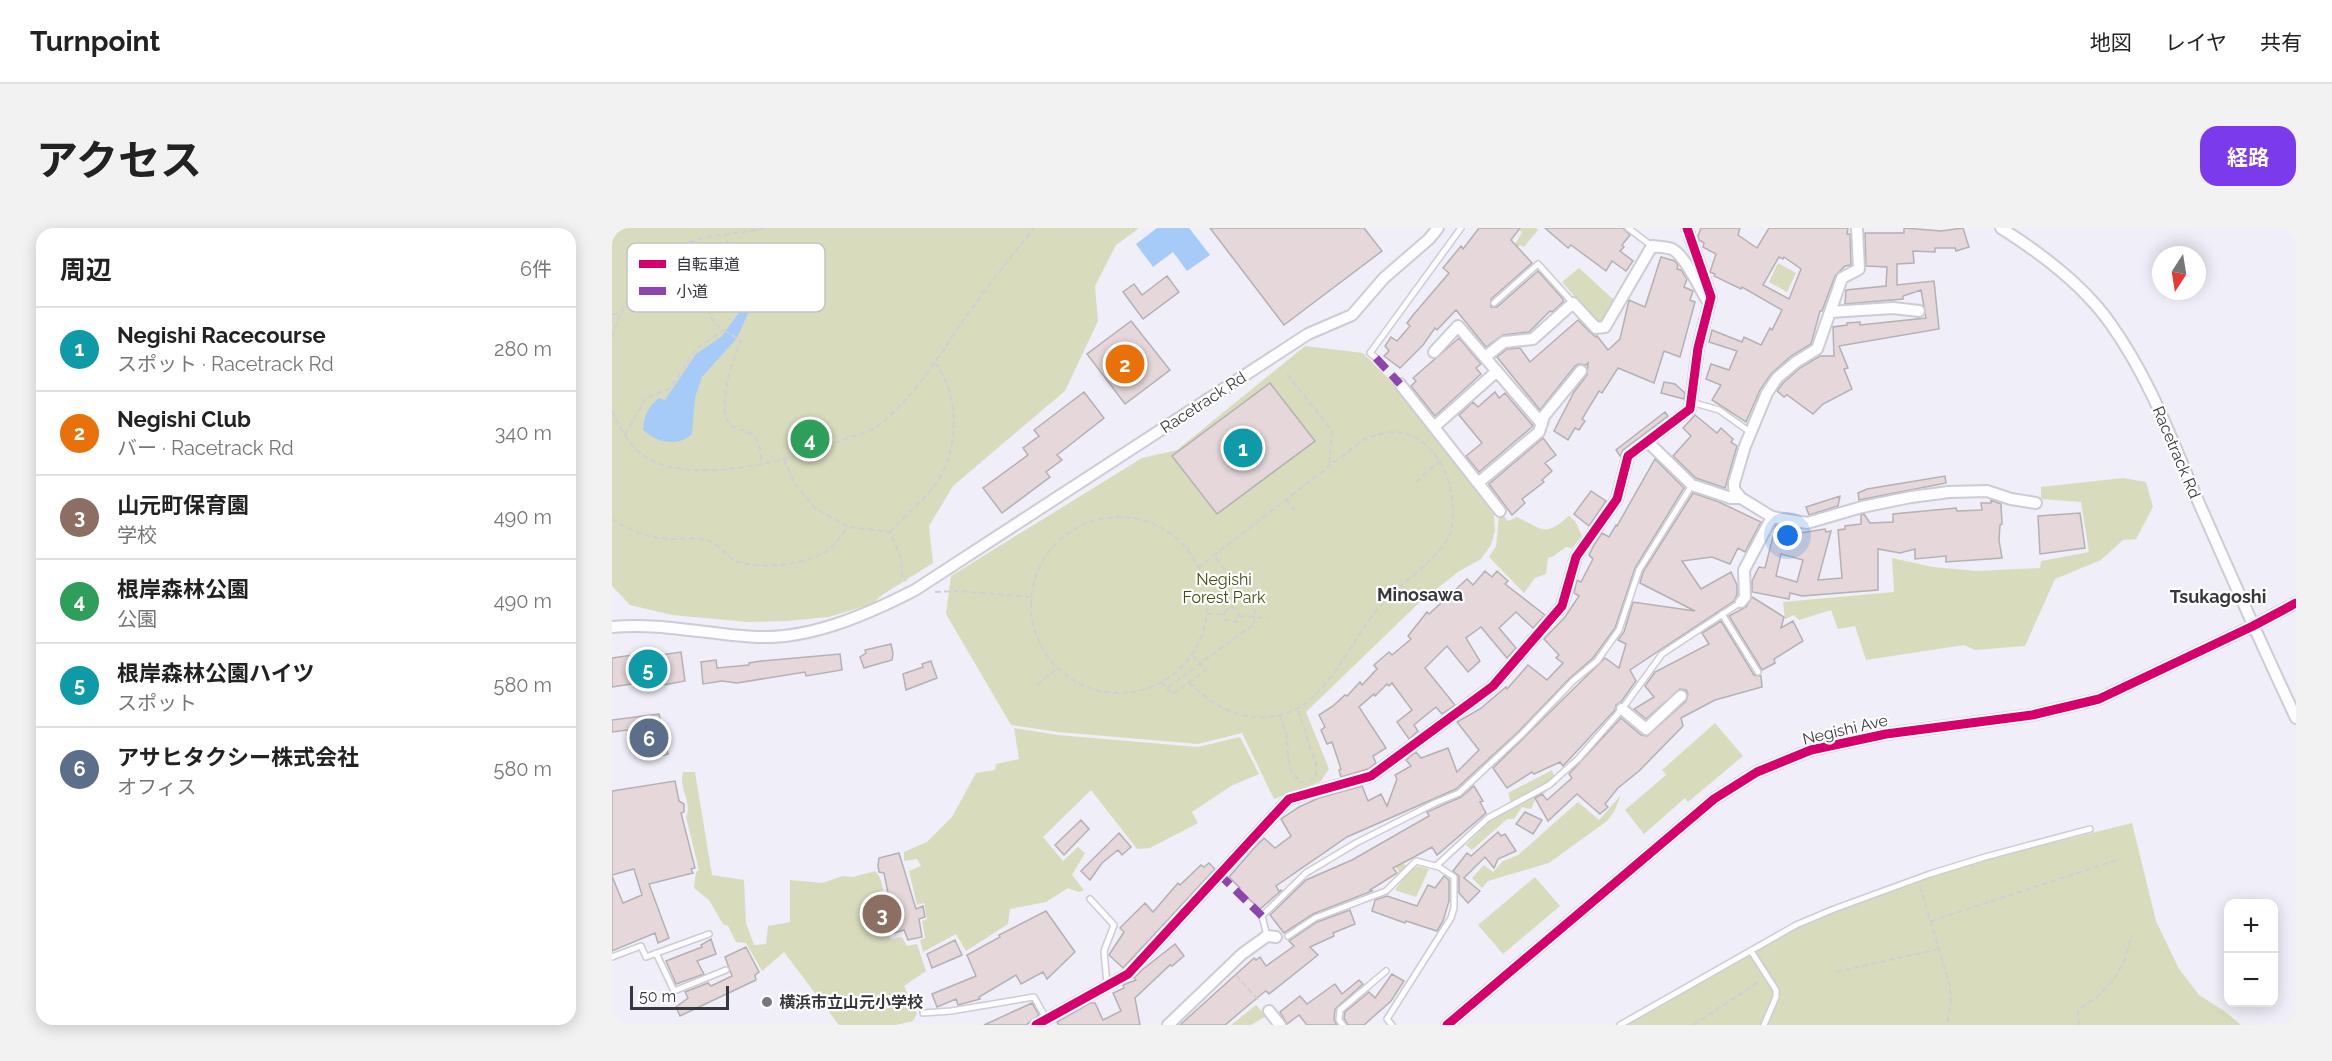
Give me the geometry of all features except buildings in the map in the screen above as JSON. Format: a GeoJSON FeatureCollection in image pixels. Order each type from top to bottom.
{"type":"FeatureCollection","features":[{"type":"Feature","properties":{"kind":"street","name":"Racetrack Rd"},"geometry":{"type":"LineString","coordinates":[[612,627],[650,627],[760,637],[804,633],[874,610],[915,590],[956,564],[1308,334],[1352,315],[1384,278],[1429,239],[1438,228]]}},
{"type":"Feature","properties":{"kind":"street"},"geometry":{"type":"LineString","coordinates":[[1036,1025],[1128,974],[1289,799],[1371,776],[1493,686],[1559,611],[1576,557],[1617,499],[1628,456],[1690,409],[1698,348],[1711,297],[1687,228]]}},
{"type":"Feature","properties":{"kind":"street"},"geometry":{"type":"LineString","coordinates":[[1857,228],[1859,269],[1842,278],[1817,349],[1796,362],[1777,378],[1767,393],[1751,433],[1734,489],[1741,498],[1772,518],[1807,523],[1911,496],[1949,492],[1988,491],[2011,499],[2036,503]]}},
{"type":"Feature","properties":{"kind":"street","name":"Racetrack Rd"},"geometry":{"type":"LineString","coordinates":[[2001,228],[2062,273],[2088,296],[2115,331],[2137,366],[2166,423],[2253,626],[2296,718]]}},
{"type":"Feature","properties":{"kind":"street"},"geometry":{"type":"LineString","coordinates":[[1485,357],[1503,342],[1533,339],[1573,303],[1596,328],[1605,327],[1652,246],[1672,249],[1682,255],[1694,281],[1709,303]]}},
{"type":"Feature","properties":{"kind":"street"},"geometry":{"type":"LineString","coordinates":[[1830,312],[1893,308],[1919,311]]}},
{"type":"Feature","properties":{"kind":"street"},"geometry":{"type":"LineString","coordinates":[[1434,352],[1458,326],[1542,424]]}},
{"type":"Feature","properties":{"kind":"street"},"geometry":{"type":"LineString","coordinates":[[1434,427],[1497,371]]}},
{"type":"Feature","properties":{"kind":"street"},"geometry":{"type":"LineString","coordinates":[[1478,483],[1539,432],[1544,416],[1581,371]]}},
{"type":"Feature","properties":{"kind":"street"},"geometry":{"type":"LineString","coordinates":[[1400,384],[1500,511]]}},
{"type":"Feature","properties":{"kind":"street"},"geometry":{"type":"LineString","coordinates":[[1647,441],[1692,485],[1731,498],[1741,498]]}},
{"type":"Feature","properties":{"kind":"street"},"geometry":{"type":"LineString","coordinates":[[1741,602],[1745,597],[1744,570],[1772,518]]}},
{"type":"Feature","properties":{"kind":"street","name":"Negishi Ave"},"geometry":{"type":"LineString","coordinates":[[1447,1025],[1714,799],[1757,772],[1811,750],[1886,734],[2032,715],[2099,699],[2253,626],[2296,603]]}},
{"type":"Feature","properties":{"kind":"street"},"geometry":{"type":"LineString","coordinates":[[1622,709],[1646,729],[1681,696]]}},
{"type":"Feature","properties":{"kind":"street"},"geometry":{"type":"LineString","coordinates":[[1168,1025],[1229,967],[1271,936]]}},
{"type":"Feature","properties":{"kind":"street"},"geometry":{"type":"LineString","coordinates":[[1269,1011],[1280,1025]]}},
{"type":"Feature","properties":{"kind":"lane"},"geometry":{"type":"LineString","coordinates":[[1376,358],[1370,353],[1461,228]]}},
{"type":"Feature","properties":{"kind":"lane"},"geometry":{"type":"LineString","coordinates":[[1628,228],[1652,246]]}},
{"type":"Feature","properties":{"kind":"lane"},"geometry":{"type":"LineString","coordinates":[[1494,303],[1538,264],[1573,303]]}},
{"type":"Feature","properties":{"kind":"lane"},"geometry":{"type":"LineString","coordinates":[[1691,402],[1719,410],[1751,433]]}},
{"type":"Feature","properties":{"kind":"lane"},"geometry":{"type":"LineString","coordinates":[[1271,936],[1262,916],[1306,873],[1356,843],[1435,802],[1459,793],[1521,735],[1573,681],[1598,661],[1619,630],[1639,570],[1692,485]]}},
{"type":"Feature","properties":{"kind":"lane"},"geometry":{"type":"LineString","coordinates":[[1436,866],[1488,818],[1549,785],[1578,759],[1622,709],[1662,654],[1741,602]]}},
{"type":"Feature","properties":{"kind":"lane"},"geometry":{"type":"LineString","coordinates":[[1722,614],[1758,672]]}},
{"type":"Feature","properties":{"kind":"lane"},"geometry":{"type":"LineString","coordinates":[[1620,1025],[1796,926],[1918,879],[1985,857],[2090,829]]}},
{"type":"Feature","properties":{"kind":"lane"},"geometry":{"type":"LineString","coordinates":[[1288,936],[1315,918],[1386,891],[1416,861],[1436,866],[1454,878],[1454,909],[1451,918],[1387,1019],[1392,1025]]}},
{"type":"Feature","properties":{"kind":"lane"},"geometry":{"type":"LineString","coordinates":[[1090,899],[1114,925],[1104,951],[1107,986]]}},
{"type":"Feature","properties":{"kind":"lane"},"geometry":{"type":"LineString","coordinates":[[612,957],[641,946],[646,957],[709,934]]}},
{"type":"Feature","properties":{"kind":"lane"},"geometry":{"type":"LineString","coordinates":[[1750,951],[1776,990],[1776,997],[1764,1025]]}},
{"type":"Feature","properties":{"kind":"lane"},"geometry":{"type":"LineString","coordinates":[[656,953],[674,991],[726,970]]}},
{"type":"Feature","properties":{"kind":"lane"},"geometry":{"type":"LineString","coordinates":[[1343,1025],[1339,1020],[1341,1010],[1386,971]]}},
{"type":"Feature","properties":{"kind":"lane"},"geometry":{"type":"LineString","coordinates":[[923,1013],[951,1011],[1034,997],[1047,1020]]}},
{"type":"Feature","properties":{"kind":"path"},"geometry":{"type":"LineString","coordinates":[[688,243],[765,228]]}},
{"type":"Feature","properties":{"kind":"path"},"geometry":{"type":"LineString","coordinates":[[612,411],[614,420],[635,449],[654,462],[677,468],[699,470],[762,465],[827,447],[878,426],[917,389],[995,276],[1034,228]]}},
{"type":"Feature","properties":{"kind":"path"},"geometry":{"type":"LineString","coordinates":[[726,234],[727,243]]}},
{"type":"Feature","properties":{"kind":"path"},"geometry":{"type":"LineString","coordinates":[[612,337],[627,302]]}},
{"type":"Feature","properties":{"kind":"path"},"geometry":{"type":"LineString","coordinates":[[709,312],[713,321],[741,341],[726,388],[726,411],[730,424],[737,429],[750,432],[759,443],[762,465]]}},
{"type":"Feature","properties":{"kind":"path"},"geometry":{"type":"LineString","coordinates":[[612,315],[620,314]]}},
{"type":"Feature","properties":{"kind":"path"},"geometry":{"type":"LineString","coordinates":[[626,435],[646,398],[670,388],[697,348],[724,330]]}},
{"type":"Feature","properties":{"kind":"path"},"geometry":{"type":"LineString","coordinates":[[890,532],[935,485],[945,465],[951,445],[954,425],[948,386],[935,363]]}},
{"type":"Feature","properties":{"kind":"path"},"geometry":{"type":"LineString","coordinates":[[1287,374],[1332,431],[1329,466]]}},
{"type":"Feature","properties":{"kind":"path"},"geometry":{"type":"LineString","coordinates":[[1189,682],[1220,708],[1249,716],[1280,715],[1298,710],[1323,687],[1380,606],[1400,585],[1437,554],[1449,536],[1454,514],[1451,489],[1439,462],[1420,440],[1402,433],[1381,433],[1363,440],[1199,567]]}},
{"type":"Feature","properties":{"kind":"path"},"geometry":{"type":"LineString","coordinates":[[1416,482],[1452,451]]}},
{"type":"Feature","properties":{"kind":"path"},"geometry":{"type":"LineString","coordinates":[[784,459],[795,484],[815,508],[848,528],[890,532]]}},
{"type":"Feature","properties":{"kind":"path"},"geometry":{"type":"LineString","coordinates":[[1286,500],[1295,511]]}},
{"type":"Feature","properties":{"kind":"path"},"geometry":{"type":"LineString","coordinates":[[1119,516],[1160,525],[1193,552],[1199,567],[1209,603],[1205,626],[1192,655],[1181,668],[1162,682],[1141,690],[1120,692],[1096,690],[1074,681],[1057,668],[1043,652],[1034,630],[1030,597],[1035,577],[1046,555],[1060,538],[1078,526],[1100,518],[1119,516]]}},
{"type":"Feature","properties":{"kind":"path"},"geometry":{"type":"LineString","coordinates":[[612,519],[645,536],[706,540],[718,546],[734,560],[759,566],[779,566],[822,553],[833,546],[848,528]]}},
{"type":"Feature","properties":{"kind":"path"},"geometry":{"type":"LineString","coordinates":[[890,532],[901,559],[902,576],[915,590],[1030,597]]}},
{"type":"Feature","properties":{"kind":"path"},"geometry":{"type":"LineString","coordinates":[[1167,688],[1254,624],[1255,611],[1214,555]]}},
{"type":"Feature","properties":{"kind":"path"},"geometry":{"type":"LineString","coordinates":[[1232,607],[1238,611],[1239,620],[1233,623],[1225,620],[1224,614],[1232,607]]}},
{"type":"Feature","properties":{"kind":"path"},"geometry":{"type":"LineString","coordinates":[[1207,614],[1224,614]]}},
{"type":"Feature","properties":{"kind":"path"},"geometry":{"type":"LineString","coordinates":[[1239,616],[1268,618]]}},
{"type":"Feature","properties":{"kind":"path"},"geometry":{"type":"LineString","coordinates":[[1162,682],[1172,694],[1206,670],[1192,655]]}},
{"type":"Feature","properties":{"kind":"path"},"geometry":{"type":"LineString","coordinates":[[1037,685],[1057,668]]}},
{"type":"Feature","properties":{"kind":"path"},"geometry":{"type":"LineString","coordinates":[[1280,715],[1287,740],[1287,757],[1293,776],[1306,785],[1316,775],[1316,765],[1298,710]]}},
{"type":"Feature","properties":{"kind":"path"},"geometry":{"type":"LineString","coordinates":[[1930,921],[2120,859]]}},
{"type":"Feature","properties":{"kind":"path"},"geometry":{"type":"LineString","coordinates":[[1918,879],[1950,986],[1951,1001],[1947,1025]]}},
{"type":"Feature","properties":{"kind":"path"},"geometry":{"type":"LineString","coordinates":[[2079,1025],[2078,1012],[2081,1008],[2108,987],[2120,971],[2132,935]]}},
{"type":"Feature","properties":{"kind":"path"},"geometry":{"type":"LineString","coordinates":[[1836,972],[1939,949]]}},
{"type":"Feature","properties":{"kind":"path"},"geometry":{"type":"LineString","coordinates":[[1229,967],[1269,1011]]}},
{"type":"Feature","properties":{"kind":"path"},"geometry":{"type":"LineString","coordinates":[[1692,1025],[1767,976]]}},
{"type":"Feature","properties":{"kind":"green space"},"geometry":{"type":"Polygon","coordinates":[[[612,228],[1139,228],[1116,245],[1095,286],[1098,321],[1065,391],[953,486],[929,526],[933,563],[882,595],[872,604],[829,617],[786,621],[748,622],[672,615],[630,605],[612,586],[612,228]]]}},
{"type":"Feature","properties":{"kind":"green space"},"geometry":{"type":"Polygon","coordinates":[[[1517,228],[1536,228],[1538,230],[1524,247],[1520,245],[1503,261],[1500,258],[1516,243],[1522,232],[1517,228]]]}},
{"type":"Feature","properties":{"kind":"green space"},"geometry":{"type":"Polygon","coordinates":[[[1778,263],[1796,273],[1787,292],[1769,282],[1778,263]]]}},
{"type":"Feature","properties":{"kind":"green space"},"geometry":{"type":"Polygon","coordinates":[[[1579,268],[1614,300],[1603,322],[1597,322],[1562,282],[1579,268]]]}},
{"type":"Feature","properties":{"kind":"green space","name":"Negishi Forest Park"},"geometry":{"type":"Polygon","coordinates":[[[1305,346],[1363,353],[1401,391],[1494,515],[1495,531],[1491,545],[1481,559],[1458,572],[1421,601],[1306,712],[1329,769],[1320,782],[1274,799],[1242,733],[1198,744],[1058,732],[1011,725],[946,614],[951,576],[1142,458],[1177,450],[1305,346]]]}},
{"type":"Feature","properties":{"kind":"green space"},"geometry":{"type":"Polygon","coordinates":[[[2123,478],[2146,482],[2153,507],[2136,539],[2123,540],[2101,560],[2055,579],[2025,646],[1975,650],[1964,645],[1866,660],[1855,626],[1838,629],[1831,610],[1799,620],[1794,615],[1785,619],[1783,602],[1894,592],[1892,558],[1933,567],[1977,571],[2040,568],[2041,561],[2089,552],[2081,502],[2041,499],[2041,487],[2123,478]]]}},
{"type":"Feature","properties":{"kind":"green space"},"geometry":{"type":"Polygon","coordinates":[[[1499,516],[1504,516],[1508,521],[1517,517],[1539,528],[1549,529],[1569,516],[1575,521],[1582,536],[1572,548],[1566,547],[1548,558],[1546,574],[1535,578],[1524,593],[1489,557],[1496,546],[1499,516]]]}},
{"type":"Feature","properties":{"kind":"green space"},"geometry":{"type":"Polygon","coordinates":[[[1715,723],[1743,756],[1688,802],[1685,798],[1644,834],[1625,810],[1666,775],[1662,770],[1715,723]]]}},
{"type":"Feature","properties":{"kind":"green space"},"geometry":{"type":"Polygon","coordinates":[[[1014,728],[1058,735],[1198,747],[1240,737],[1259,774],[1231,786],[1192,812],[1198,823],[1150,848],[1137,849],[1091,790],[1043,837],[1063,861],[1078,847],[1085,853],[1072,875],[1084,890],[1079,892],[1068,888],[1046,902],[1010,909],[1008,924],[966,951],[956,934],[923,952],[920,940],[925,938],[922,921],[927,919],[924,903],[917,905],[909,871],[921,866],[917,859],[904,861],[904,852],[927,842],[952,817],[976,773],[995,770],[996,764],[1019,759],[1014,728]]]}},
{"type":"Feature","properties":{"kind":"green space"},"geometry":{"type":"Polygon","coordinates":[[[1552,770],[1557,784],[1535,800],[1531,809],[1522,807],[1514,819],[1507,819],[1472,850],[1466,845],[1491,820],[1512,807],[1508,793],[1552,770]]]}},
{"type":"Feature","properties":{"kind":"green space"},"geometry":{"type":"Polygon","coordinates":[[[683,772],[695,772],[712,875],[744,880],[746,923],[754,945],[766,944],[768,926],[790,922],[790,880],[822,883],[843,876],[853,877],[875,871],[882,883],[882,915],[885,929],[891,939],[902,937],[907,946],[917,944],[926,971],[904,986],[917,1014],[913,1021],[896,1025],[839,1025],[784,952],[762,971],[746,943],[736,942],[728,926],[723,924],[709,900],[694,888],[696,872],[699,870],[686,817],[688,806],[682,784],[683,772]]]}},
{"type":"Feature","properties":{"kind":"green space"},"geometry":{"type":"Polygon","coordinates":[[[1621,795],[1614,812],[1607,821],[1549,863],[1488,881],[1482,888],[1472,878],[1484,865],[1493,872],[1503,861],[1518,855],[1578,802],[1599,820],[1621,795]]]}},
{"type":"Feature","properties":{"kind":"green space"},"geometry":{"type":"Polygon","coordinates":[[[2132,823],[2156,921],[2179,969],[2199,995],[2241,1025],[1625,1025],[1793,930],[1870,898],[1983,860],[2132,823]]]}},
{"type":"Feature","properties":{"kind":"green space"},"geometry":{"type":"Polygon","coordinates":[[[1396,851],[1404,864],[1412,870],[1418,866],[1429,869],[1416,897],[1395,890],[1403,879],[1389,855],[1396,851]]]}},
{"type":"Feature","properties":{"kind":"green space"},"geometry":{"type":"Polygon","coordinates":[[[1535,877],[1560,906],[1503,954],[1478,925],[1535,877]]]}},
{"type":"Feature","properties":{"kind":"green space"},"geometry":{"type":"Polygon","coordinates":[[[1256,1005],[1266,1016],[1251,1025],[1231,1025],[1256,1005]]]}},
{"type":"Feature","properties":{"kind":"water"},"geometry":{"type":"Polygon","coordinates":[[[1157,228],[1189,228],[1210,255],[1187,271],[1173,252],[1153,267],[1136,244],[1157,228]]]}},
{"type":"Feature","properties":{"kind":"water"},"geometry":{"type":"Polygon","coordinates":[[[739,312],[749,312],[737,338],[702,377],[695,398],[692,434],[680,441],[667,442],[648,434],[643,430],[649,408],[659,398],[665,400],[696,354],[721,337],[739,312]]]}},
{"type":"Feature","properties":{"kind":"marked path"},"geometry":{"type":"LineString","coordinates":[[1376,358],[1400,384]]}},
{"type":"Feature","properties":{"kind":"marked path"},"geometry":{"type":"LineString","coordinates":[[1219,874],[1262,916]]}},
{"type":"Feature","properties":{"kind":"cycle path"},"geometry":{"type":"LineString","coordinates":[[1036,1025],[1128,974],[1289,799],[1371,776],[1493,686],[1562,606],[1576,557],[1617,499],[1628,456],[1690,409],[1698,348],[1711,297],[1687,228]]}},
{"type":"Feature","properties":{"kind":"cycle path"},"geometry":{"type":"LineString","coordinates":[[1447,1025],[1714,799],[1757,772],[1811,750],[1886,734],[2032,715],[2099,699],[2253,626],[2296,603]]}},
{"type":"Feature","properties":{"kind":"place","name":"Negishi Club"},"geometry":{"type":"Point","coordinates":[1125,364]}},
{"type":"Feature","properties":{"kind":"place","name":"根岸森林公園"},"geometry":{"type":"Point","coordinates":[810,439]}},
{"type":"Feature","properties":{"kind":"place","name":"Negishi Racecourse"},"geometry":{"type":"Point","coordinates":[1243,448]}},
{"type":"Feature","properties":{"kind":"place","name":"根岸森林公園ハイツ"},"geometry":{"type":"Point","coordinates":[648,669]}},
{"type":"Feature","properties":{"kind":"place","name":"アサヒタクシー株式会社"},"geometry":{"type":"Point","coordinates":[649,738]}},
{"type":"Feature","properties":{"kind":"place","name":"山元町保育園"},"geometry":{"type":"Point","coordinates":[882,914]}},
{"type":"Feature","properties":{"kind":"place","name":"横浜市立山元小学校"},"geometry":{"type":"Point","coordinates":[767,1002]}},
{"type":"Feature","properties":{"kind":"district","name":"Minosawa"},"geometry":{"type":"Point","coordinates":[1420,595]}},
{"type":"Feature","properties":{"kind":"district","name":"Tsukagoshi"},"geometry":{"type":"Point","coordinates":[2218,597]}}]}
